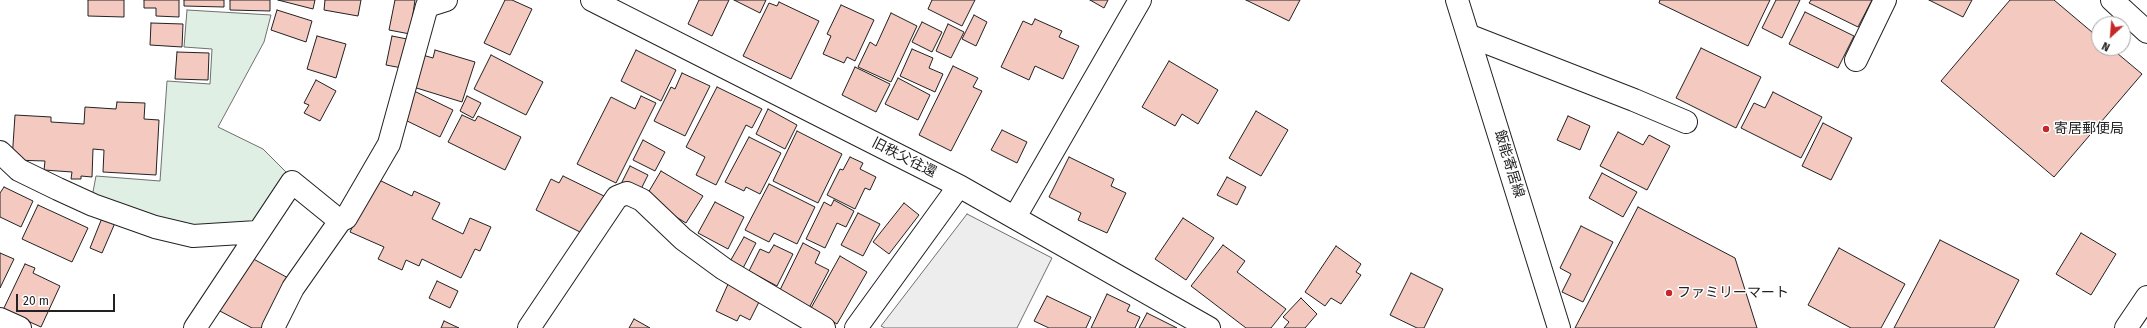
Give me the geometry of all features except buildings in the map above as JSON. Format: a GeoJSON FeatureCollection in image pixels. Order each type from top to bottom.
{"type":"FeatureCollection","features":[{"type":"Feature","properties":{"kind":"street"},"geometry":{"type":"LineString","coordinates":[[273,328],[293,288],[340,221],[346,218],[389,144],[427,6],[446,0]]}},
{"type":"Feature","properties":{"kind":"street","name":"旧秩父往還"},"geometry":{"type":"LineString","coordinates":[[592,0],[959,186],[1209,328]]}},
{"type":"Feature","properties":{"kind":"street"},"geometry":{"type":"LineString","coordinates":[[1015,217],[1140,0]]}},
{"type":"Feature","properties":{"kind":"street","name":"飯能寄居線"},"geometry":{"type":"LineString","coordinates":[[1457,0],[1470,36],[1559,328]]}},
{"type":"Feature","properties":{"kind":"street"},"geometry":{"type":"LineString","coordinates":[[1856,60],[1885,0]]}},
{"type":"Feature","properties":{"kind":"street"},"geometry":{"type":"LineString","coordinates":[[2112,0],[2147,32]]}},
{"type":"Feature","properties":{"kind":"street"},"geometry":{"type":"LineString","coordinates":[[1470,36],[1634,100],[1686,122]]}},
{"type":"Feature","properties":{"kind":"street"},"geometry":{"type":"LineString","coordinates":[[0,152],[19,170],[58,189],[93,205],[155,227],[193,236],[257,232]]}},
{"type":"Feature","properties":{"kind":"street"},"geometry":{"type":"LineString","coordinates":[[195,328],[257,232],[292,182],[340,221]]}},
{"type":"Feature","properties":{"kind":"street"},"geometry":{"type":"LineString","coordinates":[[856,328],[959,186]]}},
{"type":"Feature","properties":{"kind":"street"},"geometry":{"type":"LineString","coordinates":[[529,328],[617,197],[627,193],[642,200],[683,239],[724,269],[824,328]]}},
{"type":"Feature","properties":{"kind":"street"},"geometry":{"type":"LineString","coordinates":[[2126,328],[2147,297]]}},
{"type":"Feature","properties":{"kind":"street"},"geometry":{"type":"LineString","coordinates":[[0,319],[20,328]]}},
{"type":"Feature","properties":{"kind":"green space"},"geometry":{"type":"Polygon","coordinates":[[[187,10],[271,15],[264,42],[218,127],[263,149],[289,175],[256,223],[196,229],[92,197],[96,176],[160,181],[167,81],[210,84],[212,49],[184,47],[187,10]]]}},
{"type":"Feature","properties":{"kind":"shaded area"},"geometry":{"type":"Polygon","coordinates":[[[967,214],[1052,258],[1017,328],[885,328],[881,326],[967,214]]]}},
{"type":"Feature","properties":{"kind":"place","name":"寄居郵便局"},"geometry":{"type":"Point","coordinates":[2046,129]}},
{"type":"Feature","properties":{"kind":"place","name":"ファミリーマート"},"geometry":{"type":"Point","coordinates":[1669,293]}}]}
